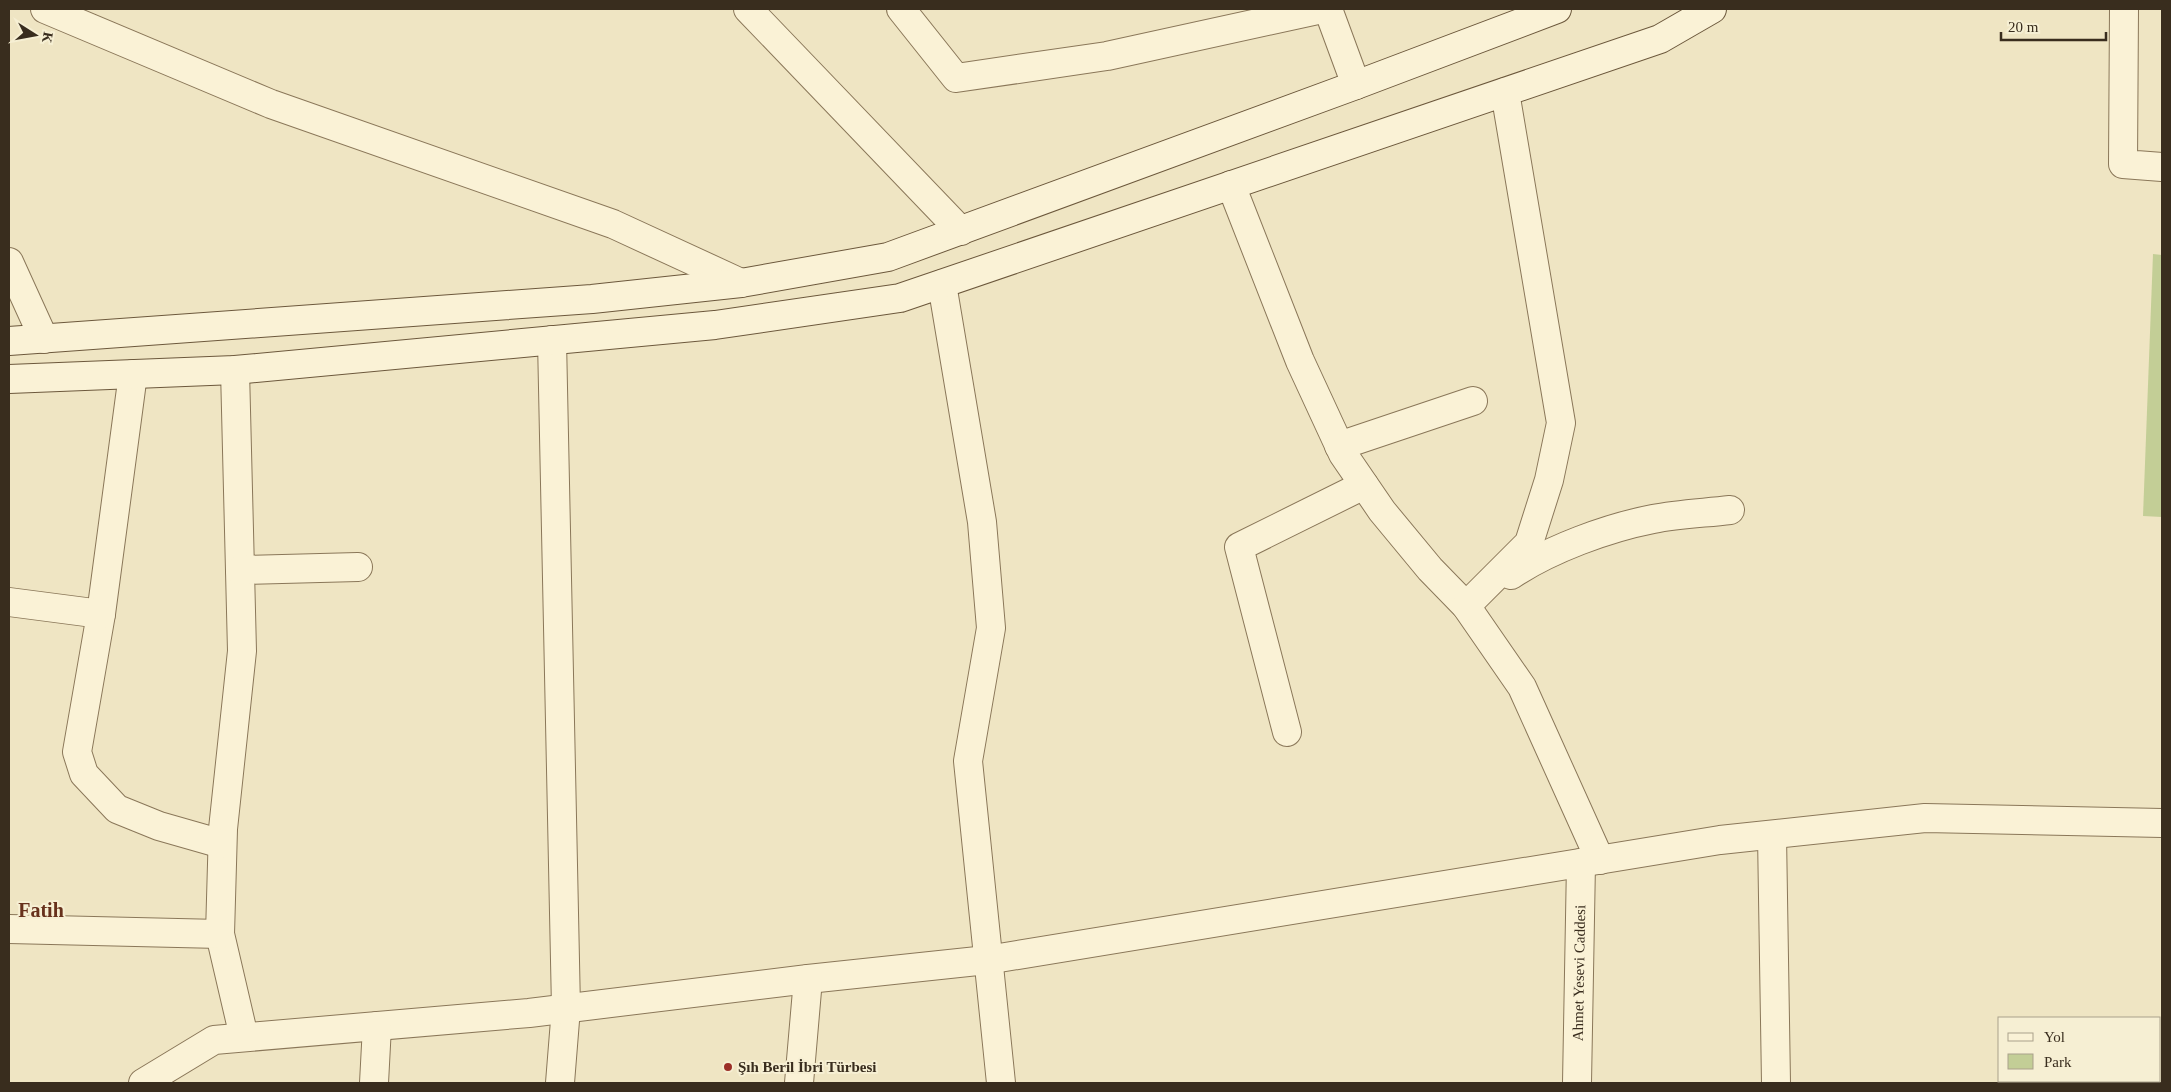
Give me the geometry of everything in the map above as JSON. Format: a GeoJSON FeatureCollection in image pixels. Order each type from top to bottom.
{"type":"FeatureCollection","features":[{"type":"Feature","properties":{"kind":"street"},"geometry":{"type":"LineString","coordinates":[[44,9],[271,104],[613,224],[741,283]]}},
{"type":"Feature","properties":{"kind":"street"},"geometry":{"type":"LineString","coordinates":[[748,9],[960,231]]}},
{"type":"Feature","properties":{"kind":"street"},"geometry":{"type":"LineString","coordinates":[[901,9],[956,78],[1107,56],[1322,9]]}},
{"type":"Feature","properties":{"kind":"street"},"geometry":{"type":"LineString","coordinates":[[1328,9],[1356,85]]}},
{"type":"Feature","properties":{"kind":"street"},"geometry":{"type":"LineString","coordinates":[[9,341],[592,299],[741,283],[888,256],[1356,85],[1557,9]]}},
{"type":"Feature","properties":{"kind":"street"},"geometry":{"type":"LineString","coordinates":[[9,379],[235,370],[715,325],[890,299],[942,284],[1660,39],[1712,9]]}},
{"type":"Feature","properties":{"kind":"street"},"geometry":{"type":"LineString","coordinates":[[2124,9],[2123,164],[2162,167]]}},
{"type":"Feature","properties":{"kind":"street"},"geometry":{"type":"LineString","coordinates":[[1466,606],[1529,543],[1549,480],[1561,423],[1505,92]]}},
{"type":"Feature","properties":{"kind":"street"},"geometry":{"type":"LineString","coordinates":[[1231,185],[1300,361],[1339,446],[1382,510],[1430,569],[1466,606],[1522,687],[1590,862]]}},
{"type":"Feature","properties":{"kind":"street"},"geometry":{"type":"LineString","coordinates":[[9,262],[44,339]]}},
{"type":"Feature","properties":{"kind":"street"},"geometry":{"type":"LineString","coordinates":[[942,284],[982,522],[991,628],[968,761],[1001,1083]]}},
{"type":"Feature","properties":{"kind":"street"},"geometry":{"type":"LineString","coordinates":[[552,340],[566,1008],[560,1083]]}},
{"type":"Feature","properties":{"kind":"street"},"geometry":{"type":"LineString","coordinates":[[235,370],[242,651],[222,844],[220,934],[244,1038]]}},
{"type":"Feature","properties":{"kind":"street"},"geometry":{"type":"LineString","coordinates":[[133,374],[101,614],[77,752],[84,774],[117,809],[159,826],[222,844]]}},
{"type":"Feature","properties":{"kind":"street"},"geometry":{"type":"LineString","coordinates":[[1339,446],[1474,401]]}},
{"type":"Feature","properties":{"kind":"street"},"geometry":{"type":"LineString","coordinates":[[1287,732],[1239,547],[1364,485]]}},
{"type":"Feature","properties":{"kind":"street"},"geometry":{"type":"LineString","coordinates":[[1466,606],[1530,563],[1578,540],[1653,519],[1730,510]]}},
{"type":"Feature","properties":{"kind":"street"},"geometry":{"type":"LineString","coordinates":[[240,570],[358,566]]}},
{"type":"Feature","properties":{"kind":"street"},"geometry":{"type":"LineString","coordinates":[[9,602],[101,614]]}},
{"type":"Feature","properties":{"kind":"street"},"geometry":{"type":"LineString","coordinates":[[143,1083],[214,1040],[566,1008],[987,960],[1720,840],[1925,818],[2162,823]]}},
{"type":"Feature","properties":{"kind":"street"},"geometry":{"type":"LineString","coordinates":[[1772,835],[1776,1083]]}},
{"type":"Feature","properties":{"kind":"street","name":"Ahmet Yesevi Caddesi"},"geometry":{"type":"LineString","coordinates":[[1577,1083],[1590,862]]}},
{"type":"Feature","properties":{"kind":"street"},"geometry":{"type":"LineString","coordinates":[[9,929],[220,934]]}},
{"type":"Feature","properties":{"kind":"street"},"geometry":{"type":"LineString","coordinates":[[799,1083],[808,979]]}},
{"type":"Feature","properties":{"kind":"street"},"geometry":{"type":"LineString","coordinates":[[374,1083],[377,1026]]}},
{"type":"Feature","properties":{"kind":"green space"},"geometry":{"type":"Polygon","coordinates":[[[2153,254],[2162,255],[2162,517],[2143,516],[2153,254]]]}},
{"type":"Feature","properties":{"kind":"place","name":"Şıh Beril İbri Türbesi"},"geometry":{"type":"Point","coordinates":[728,1067]}},
{"type":"Feature","properties":{"kind":"district","name":"Fatih"},"geometry":{"type":"Point","coordinates":[41,910]}}]}
